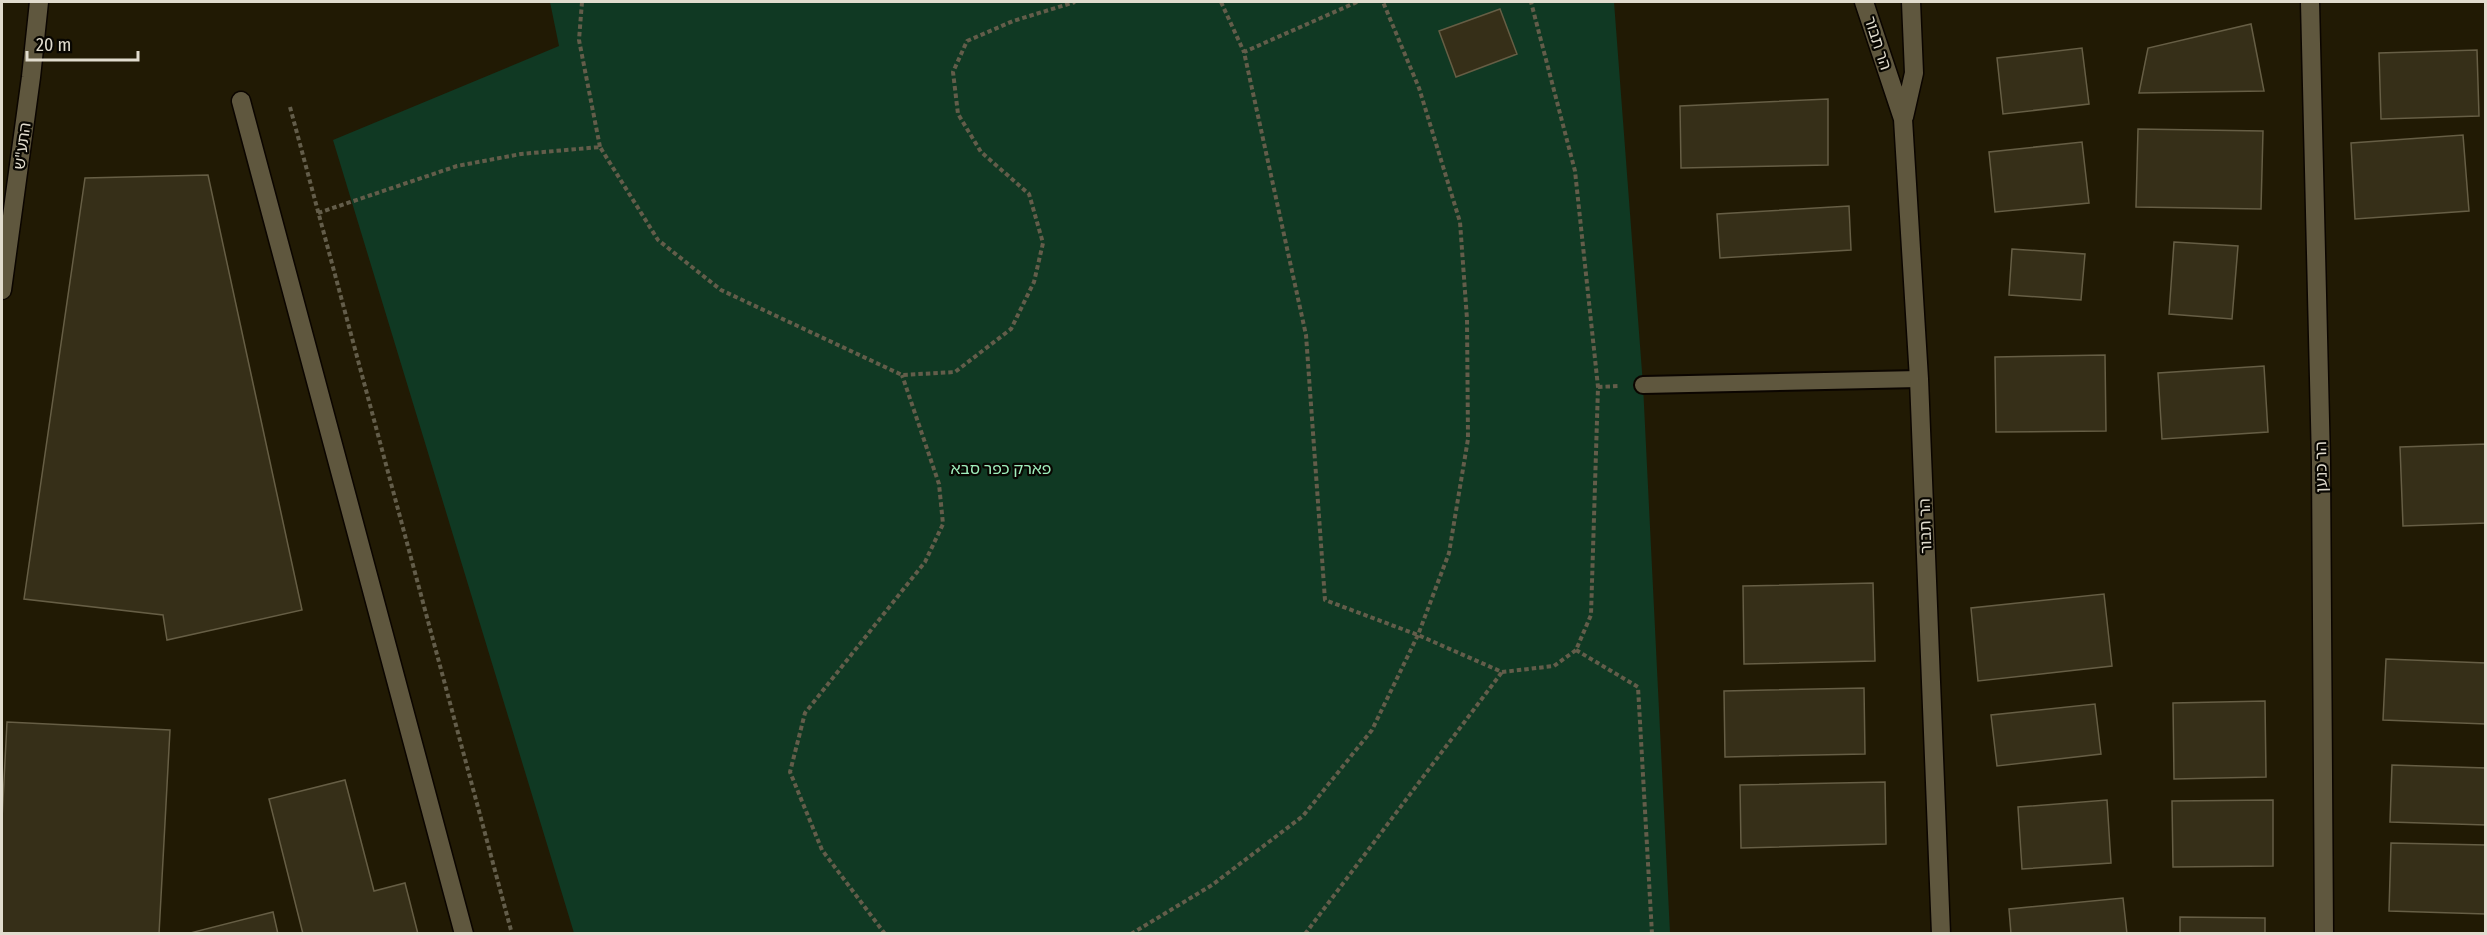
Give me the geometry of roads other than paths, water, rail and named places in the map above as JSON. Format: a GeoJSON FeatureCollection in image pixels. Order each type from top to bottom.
{"type":"FeatureCollection","features":[{"type":"Feature","properties":{"kind":"street","name":"התע\"ש"},"geometry":{"type":"LineString","coordinates":[[2,290],[4,249],[31,77],[39,2]]}},
{"type":"Feature","properties":{"kind":"street","name":"הר תבור"},"geometry":{"type":"LineString","coordinates":[[1864,2],[1903,119],[1919,379],[1941,933]]}},
{"type":"Feature","properties":{"kind":"street","name":"הר תבור"},"geometry":{"type":"LineString","coordinates":[[1903,119],[1914,73],[1911,2]]}},
{"type":"Feature","properties":{"kind":"street","name":"הר כנען"},"geometry":{"type":"LineString","coordinates":[[2310,2],[2321,462],[2325,933]]}},
{"type":"Feature","properties":{"kind":"street"},"geometry":{"type":"LineString","coordinates":[[242,101],[464,933]]}},
{"type":"Feature","properties":{"kind":"lane"},"geometry":{"type":"LineString","coordinates":[[1643,385],[1919,379]]}},
{"type":"Feature","properties":{"kind":"park label","name":"פארק כפר סבא"},"geometry":{"type":"Point","coordinates":[1001,468]}}]}
